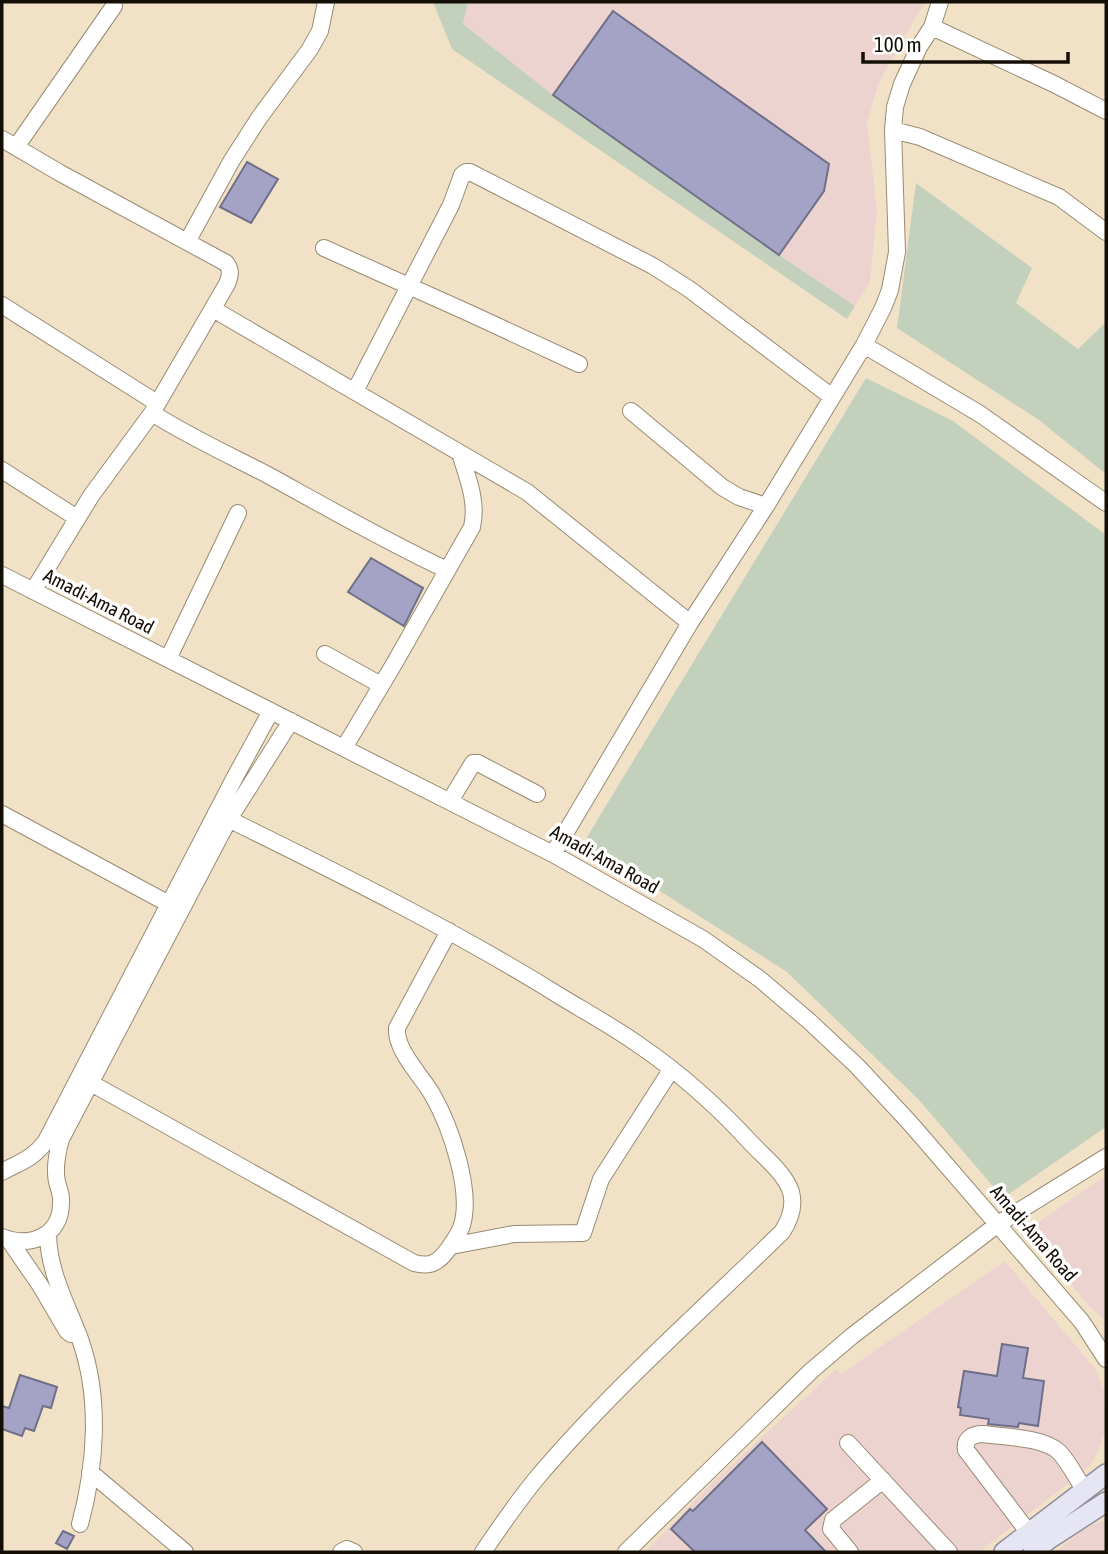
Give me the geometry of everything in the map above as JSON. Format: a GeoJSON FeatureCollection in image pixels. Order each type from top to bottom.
{"type":"FeatureCollection","features":[{"type":"Feature","properties":{"kind":"main road"},"geometry":{"type":"LineString","coordinates":[[1031,1543],[1095,1482],[1106,1460]]}},
{"type":"Feature","properties":{"kind":"main road"},"geometry":{"type":"LineString","coordinates":[[1004,1552],[1031,1543],[1098,1511],[1106,1502]]}},
{"type":"Feature","properties":{"kind":"street"},"geometry":{"type":"LineString","coordinates":[[187,242],[252,128],[310,49],[320,31],[326,2]]}},
{"type":"Feature","properties":{"kind":"street"},"geometry":{"type":"LineString","coordinates":[[553,854],[690,623],[766,506],[864,345],[890,290],[897,252],[893,130],[895,107],[902,83],[932,27],[940,2]]}},
{"type":"Feature","properties":{"kind":"street"},"geometry":{"type":"LineString","coordinates":[[33,591],[90,496],[154,408],[231,275],[226,263],[9,143],[114,6]]}},
{"type":"Feature","properties":{"kind":"street"},"geometry":{"type":"LineString","coordinates":[[932,27],[1106,111]]}},
{"type":"Feature","properties":{"kind":"street"},"geometry":{"type":"LineString","coordinates":[[893,130],[920,137],[1059,197],[1106,232]]}},
{"type":"Feature","properties":{"kind":"street"},"geometry":{"type":"LineString","coordinates":[[355,391],[448,211],[461,175],[470,172],[653,267],[689,289],[832,397]]}},
{"type":"Feature","properties":{"kind":"street"},"geometry":{"type":"LineString","coordinates":[[324,248],[579,364]]}},
{"type":"Feature","properties":{"kind":"street"},"geometry":{"type":"LineString","coordinates":[[2,305],[154,408],[179,429],[404,550],[447,570]]}},
{"type":"Feature","properties":{"kind":"street"},"geometry":{"type":"LineString","coordinates":[[212,309],[527,492],[690,623]]}},
{"type":"Feature","properties":{"kind":"street"},"geometry":{"type":"LineString","coordinates":[[864,345],[980,414],[1106,503]]}},
{"type":"Feature","properties":{"kind":"street"},"geometry":{"type":"LineString","coordinates":[[631,411],[722,487],[739,497],[766,506]]}},
{"type":"Feature","properties":{"kind":"street"},"geometry":{"type":"LineString","coordinates":[[344,748],[472,527],[474,501],[460,453]]}},
{"type":"Feature","properties":{"kind":"street"},"geometry":{"type":"LineString","coordinates":[[2,470],[77,518]]}},
{"type":"Feature","properties":{"kind":"street"},"geometry":{"type":"LineString","coordinates":[[168,659],[238,513]]}},
{"type":"Feature","properties":{"kind":"street","name":"Amadi-Ama Road"},"geometry":{"type":"LineString","coordinates":[[2,575],[553,854],[703,939],[761,980],[857,1066],[910,1123],[1082,1322],[1106,1359]]}},
{"type":"Feature","properties":{"kind":"street"},"geometry":{"type":"LineString","coordinates":[[325,654],[381,685]]}},
{"type":"Feature","properties":{"kind":"street"},"geometry":{"type":"LineString","coordinates":[[2,1172],[39,1152],[85,1080],[222,816],[271,711]]}},
{"type":"Feature","properties":{"kind":"street"},"geometry":{"type":"LineString","coordinates":[[6,1239],[27,1242],[40,1238],[48,1233],[58,1219],[62,1206],[56,1166],[58,1150],[85,1080],[169,904],[222,816],[291,721]]}},
{"type":"Feature","properties":{"kind":"street"},"geometry":{"type":"LineString","coordinates":[[450,801],[473,763],[478,763],[537,794]]}},
{"type":"Feature","properties":{"kind":"street"},"geometry":{"type":"LineString","coordinates":[[2,814],[169,904]]}},
{"type":"Feature","properties":{"kind":"street"},"geometry":{"type":"LineString","coordinates":[[222,816],[449,931],[640,1045],[697,1090],[781,1175],[790,1189],[792,1210],[782,1232],[658,1350],[573,1437],[535,1480],[483,1552]]}},
{"type":"Feature","properties":{"kind":"street"},"geometry":{"type":"LineString","coordinates":[[85,1080],[414,1263],[430,1264],[451,1246],[462,1228],[465,1205],[460,1164],[449,1128],[438,1105],[396,1036],[397,1028],[449,931]]}},
{"type":"Feature","properties":{"kind":"street"},"geometry":{"type":"LineString","coordinates":[[451,1246],[514,1234],[583,1233],[601,1179],[671,1069]]}},
{"type":"Feature","properties":{"kind":"street"},"geometry":{"type":"LineString","coordinates":[[626,1552],[811,1371],[852,1336],[998,1224],[1106,1157]]}},
{"type":"Feature","properties":{"kind":"street"},"geometry":{"type":"LineString","coordinates":[[48,1233],[51,1264],[80,1341],[89,1376],[94,1419],[90,1472],[80,1524]]}},
{"type":"Feature","properties":{"kind":"street"},"geometry":{"type":"LineString","coordinates":[[6,1239],[40,1285],[67,1331],[80,1341]]}},
{"type":"Feature","properties":{"kind":"street","name":"Amadi-Ama Road"},"geometry":{"type":"LineString","coordinates":[[1082,1322],[1106,1340]]}},
{"type":"Feature","properties":{"kind":"street"},"geometry":{"type":"LineString","coordinates":[[1031,1543],[966,1450],[965,1446],[970,1437],[983,1434],[1041,1442],[1051,1446],[1095,1482]]}},
{"type":"Feature","properties":{"kind":"street"},"geometry":{"type":"LineString","coordinates":[[848,1443],[883,1480],[941,1550]]}},
{"type":"Feature","properties":{"kind":"street"},"geometry":{"type":"LineString","coordinates":[[90,1472],[185,1552]]}},
{"type":"Feature","properties":{"kind":"street"},"geometry":{"type":"LineString","coordinates":[[850,1552],[831,1530],[833,1520],[883,1480]]}},
{"type":"Feature","properties":{"kind":"street"},"geometry":{"type":"LineString","coordinates":[[341,1552],[347,1549],[354,1552]]}},
{"type":"Feature","properties":{"kind":"shaded area"},"geometry":{"type":"Polygon","coordinates":[[[468,2],[926,2],[878,85],[867,123],[877,211],[870,282],[855,306],[553,95],[462,23],[468,2]]]}},
{"type":"Feature","properties":{"kind":"shaded area"},"geometry":{"type":"Polygon","coordinates":[[[1106,1175],[1106,1322],[1089,1306],[1026,1231],[1106,1175]]]}},
{"type":"Feature","properties":{"kind":"shaded area"},"geometry":{"type":"Polygon","coordinates":[[[1005,1261],[1096,1370],[1104,1392],[1105,1430],[1093,1461],[1083,1472],[979,1552],[645,1552],[712,1483],[836,1369],[841,1374],[1005,1261]]]}},
{"type":"Feature","properties":{"kind":"shaded area"},"geometry":{"type":"Polygon","coordinates":[[[1106,1520],[1106,1552],[1055,1552],[1082,1531],[1106,1520]]]}},
{"type":"Feature","properties":{"kind":"green space"},"geometry":{"type":"Polygon","coordinates":[[[433,2],[468,2],[463,24],[553,95],[855,306],[847,319],[452,49],[433,2]]]}},
{"type":"Feature","properties":{"kind":"green space"},"geometry":{"type":"Polygon","coordinates":[[[916,183],[1032,268],[1016,303],[1078,349],[1106,322],[1106,474],[1039,420],[897,328],[916,183]]]}},
{"type":"Feature","properties":{"kind":"green space"},"geometry":{"type":"Polygon","coordinates":[[[866,378],[953,421],[1106,535],[1106,1127],[1003,1198],[919,1100],[787,972],[589,846],[587,837],[866,378]]]}},
{"type":"Feature","properties":{"kind":"building"},"geometry":{"type":"Polygon","coordinates":[[[613,11],[829,164],[824,191],[779,255],[553,95],[613,11]]]}},
{"type":"Feature","properties":{"kind":"building"},"geometry":{"type":"Polygon","coordinates":[[[247,162],[278,179],[251,223],[220,207],[247,162]]]}},
{"type":"Feature","properties":{"kind":"building"},"geometry":{"type":"Polygon","coordinates":[[[371,558],[423,588],[404,626],[348,592],[371,558]]]}},
{"type":"Feature","properties":{"kind":"building"},"geometry":{"type":"Polygon","coordinates":[[[1002,1344],[1028,1348],[1023,1378],[1044,1381],[1038,1426],[1019,1423],[1018,1427],[988,1424],[989,1419],[960,1415],[961,1408],[958,1407],[964,1371],[997,1376],[1002,1344]]]}},
{"type":"Feature","properties":{"kind":"building"},"geometry":{"type":"Polygon","coordinates":[[[20,1375],[57,1387],[51,1408],[43,1406],[34,1431],[25,1428],[22,1436],[2,1429],[2,1406],[9,1408],[20,1375]]]}},
{"type":"Feature","properties":{"kind":"building"},"geometry":{"type":"Polygon","coordinates":[[[762,1442],[827,1509],[805,1530],[826,1552],[695,1552],[671,1529],[690,1509],[693,1511],[762,1442]]]}},
{"type":"Feature","properties":{"kind":"building"},"geometry":{"type":"Polygon","coordinates":[[[63,1531],[74,1536],[67,1549],[56,1543],[63,1531]]]}}]}
